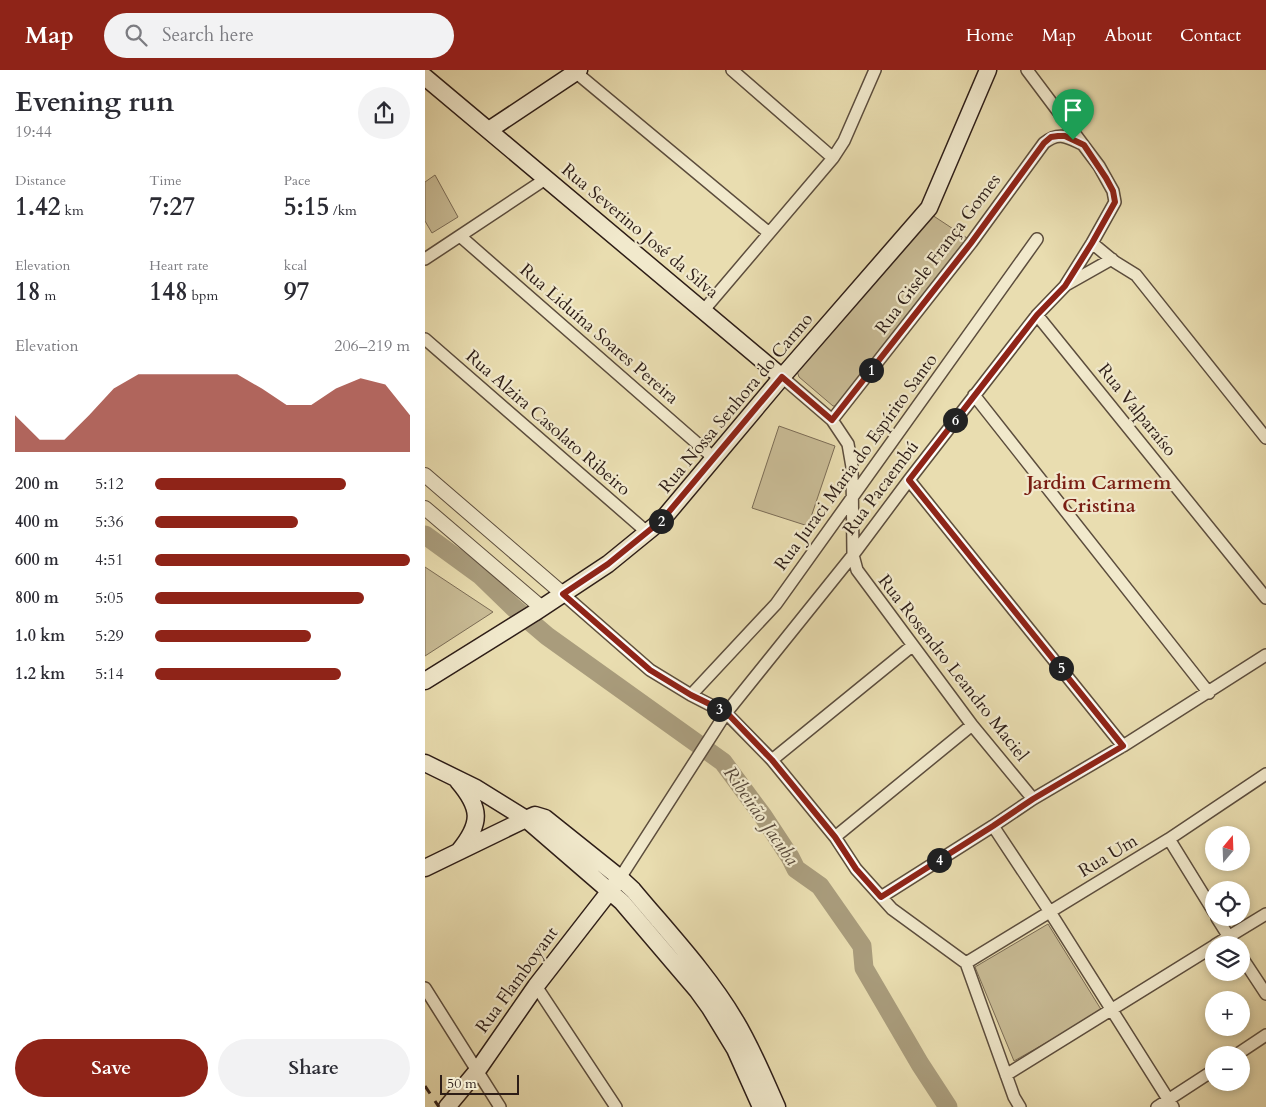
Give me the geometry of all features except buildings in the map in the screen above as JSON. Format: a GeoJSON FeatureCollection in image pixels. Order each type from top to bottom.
{"type":"FeatureCollection","features":[{"type":"Feature","properties":{"kind":"main road","name":"Rua Nossa Senhora do Carmo"},"geometry":{"type":"LineString","coordinates":[[425,681],[608,564],[662,520],[782,377],[929,208],[988,70]]}},
{"type":"Feature","properties":{"kind":"main road"},"geometry":{"type":"LineString","coordinates":[[489,130],[576,71]]}},
{"type":"Feature","properties":{"kind":"main road","name":"Rua Severino José da Silva"},"geometry":{"type":"LineString","coordinates":[[425,77],[782,377]]}},
{"type":"Feature","properties":{"kind":"main road"},"geometry":{"type":"LineString","coordinates":[[765,362],[769,377],[768,394]]}},
{"type":"Feature","properties":{"kind":"main road"},"geometry":{"type":"LineString","coordinates":[[425,763],[476,788],[526,819],[609,891],[641,923],[710,1008],[735,1049],[761,1107]]}},
{"type":"Feature","properties":{"kind":"main road"},"geometry":{"type":"LineString","coordinates":[[457,779],[470,794],[477,811],[473,829],[459,852]]}},
{"type":"Feature","properties":{"kind":"main road"},"geometry":{"type":"LineString","coordinates":[[425,868],[535,815],[545,818],[633,890],[721,999],[752,1052],[777,1107]]}},
{"type":"Feature","properties":{"kind":"main road","name":"Rua Flamboyant"},"geometry":{"type":"LineString","coordinates":[[447,1107],[477,1071],[536,986],[620,878]]}},
{"type":"Feature","properties":{"kind":"street"},"geometry":{"type":"LineString","coordinates":[[732,70],[833,158]]}},
{"type":"Feature","properties":{"kind":"street"},"geometry":{"type":"LineString","coordinates":[[703,311],[833,158],[844,141],[875,70]]}},
{"type":"Feature","properties":{"kind":"street"},"geometry":{"type":"LineString","coordinates":[[1027,70],[1084,145]]}},
{"type":"Feature","properties":{"kind":"street"},"geometry":{"type":"LineString","coordinates":[[576,71],[769,233]]}},
{"type":"Feature","properties":{"kind":"street","name":"Rua Gisele França Gomes"},"geometry":{"type":"LineString","coordinates":[[832,420],[971,243],[1044,143],[1051,137],[1065,136],[1084,145]]}},
{"type":"Feature","properties":{"kind":"street","name":"Rua Pacaembú"},"geometry":{"type":"LineString","coordinates":[[620,878],[726,712],[853,555],[1037,315],[1065,286],[1115,202],[1113,191],[1106,178],[1084,145]]}},
{"type":"Feature","properties":{"kind":"street"},"geometry":{"type":"LineString","coordinates":[[425,258],[547,178]]}},
{"type":"Feature","properties":{"kind":"street","name":"Rua Liduína Soares Pereira"},"geometry":{"type":"LineString","coordinates":[[460,236],[715,459]]}},
{"type":"Feature","properties":{"kind":"street","name":"Rua Juraci Maria do Espírito Santo"},"geometry":{"type":"LineString","coordinates":[[691,695],[776,604],[1037,239]]}},
{"type":"Feature","properties":{"kind":"street"},"geometry":{"type":"LineString","coordinates":[[1092,243],[1136,275],[1266,438]]}},
{"type":"Feature","properties":{"kind":"street","name":"Rua Pacaembú"},"geometry":{"type":"LineString","coordinates":[[1065,286],[1112,259]]}},
{"type":"Feature","properties":{"kind":"street","name":"Rua Valparaíso"},"geometry":{"type":"LineString","coordinates":[[1037,315],[1266,598]]}},
{"type":"Feature","properties":{"kind":"street","name":"Rua Alzira Casolato Ribeiro"},"geometry":{"type":"LineString","coordinates":[[425,339],[648,533]]}},
{"type":"Feature","properties":{"kind":"street","name":"Rua Severino José da Silva"},"geometry":{"type":"LineString","coordinates":[[782,377],[832,420],[848,444],[852,467],[853,555]]}},
{"type":"Feature","properties":{"kind":"street"},"geometry":{"type":"LineString","coordinates":[[974,395],[1209,693]]}},
{"type":"Feature","properties":{"kind":"street"},"geometry":{"type":"LineString","coordinates":[[425,476],[650,670],[691,695],[726,712],[772,760],[835,837],[856,869],[892,909],[966,963],[1014,1097],[1021,1107]]}},
{"type":"Feature","properties":{"kind":"street"},"geometry":{"type":"LineString","coordinates":[[909,480],[1123,746]]}},
{"type":"Feature","properties":{"kind":"street"},"geometry":{"type":"LineString","coordinates":[[425,508],[538,610]]}},
{"type":"Feature","properties":{"kind":"street","name":"Rua Rosendro Leandro Maciel"},"geometry":{"type":"LineString","coordinates":[[853,555],[857,570],[912,646],[972,725],[1033,799]]}},
{"type":"Feature","properties":{"kind":"street"},"geometry":{"type":"LineString","coordinates":[[772,760],[912,646]]}},
{"type":"Feature","properties":{"kind":"street"},"geometry":{"type":"LineString","coordinates":[[881,897],[1033,799],[1209,693],[1266,655]]}},
{"type":"Feature","properties":{"kind":"street"},"geometry":{"type":"LineString","coordinates":[[835,837],[972,725]]}},
{"type":"Feature","properties":{"kind":"street","name":"Rua Um"},"geometry":{"type":"LineString","coordinates":[[966,963],[1169,839],[1266,774]]}},
{"type":"Feature","properties":{"kind":"street"},"geometry":{"type":"LineString","coordinates":[[993,826],[1112,1008],[1171,1103]]}},
{"type":"Feature","properties":{"kind":"street"},"geometry":{"type":"LineString","coordinates":[[1169,839],[1205,897]]}},
{"type":"Feature","properties":{"kind":"street"},"geometry":{"type":"LineString","coordinates":[[1238,936],[1266,914]]}},
{"type":"Feature","properties":{"kind":"street"},"geometry":{"type":"LineString","coordinates":[[1006,1075],[1205,952]]}},
{"type":"Feature","properties":{"kind":"street"},"geometry":{"type":"LineString","coordinates":[[1250,970],[1266,994]]}},
{"type":"Feature","properties":{"kind":"street"},"geometry":{"type":"LineString","coordinates":[[536,986],[617,1107]]}},
{"type":"Feature","properties":{"kind":"street"},"geometry":{"type":"LineString","coordinates":[[425,988],[500,1107]]}},
{"type":"Feature","properties":{"kind":"street"},"geometry":{"type":"LineString","coordinates":[[1250,1046],[1266,1035]]}},
{"type":"Feature","properties":{"kind":"street"},"geometry":{"type":"LineString","coordinates":[[1157,1107],[1171,1103],[1205,1077]]}},
{"type":"Feature","properties":{"kind":"shaded area"},"geometry":{"type":"Polygon","coordinates":[[[435,175],[458,217],[432,233],[425,221],[425,182],[435,175]]]}},
{"type":"Feature","properties":{"kind":"shaded area"},"geometry":{"type":"Polygon","coordinates":[[[929,213],[967,238],[836,406],[833,406],[799,377],[797,371],[929,213]]]}},
{"type":"Feature","properties":{"kind":"shaded area"},"geometry":{"type":"Polygon","coordinates":[[[779,426],[835,446],[808,526],[752,508],[779,426]]]}},
{"type":"Feature","properties":{"kind":"shaded area"},"geometry":{"type":"Polygon","coordinates":[[[425,567],[493,612],[425,656],[425,567]]]}},
{"type":"Feature","properties":{"kind":"shaded area"},"geometry":{"type":"Polygon","coordinates":[[[1048,924],[1102,1011],[1014,1061],[975,967],[1048,924]]]}},
{"type":"Feature","properties":{"kind":"waterway","name":"Ribeirão Jacuba"},"geometry":{"type":"LineString","coordinates":[[425,535],[480,575],[547,636],[723,762],[763,816],[796,869],[820,886],[862,946],[864,968],[920,1064],[948,1107]]}},
{"type":"Feature","properties":{"kind":"railway"},"geometry":{"type":"LineString","coordinates":[[425,1086],[439,1107]]}},
{"type":"Feature","properties":{"kind":"district","name":"Jardim Carmem Cristina"},"geometry":{"type":"Point","coordinates":[1099,494]}},
{"type":"Feature","properties":{"kind":"route"},"geometry":{"type":"LineString","coordinates":[[1058,136],[1065,136],[1073,140],[1084,145],[1099,166],[1113,191],[1115,202],[1065,286],[1037,315],[909,480],[1123,746],[1033,799],[881,897],[856,869],[835,837],[772,760],[726,712],[691,695],[650,670],[563,594],[608,564],[662,520],[782,377],[832,420],[971,243],[1044,143],[1051,137],[1058,136]]}}]}
